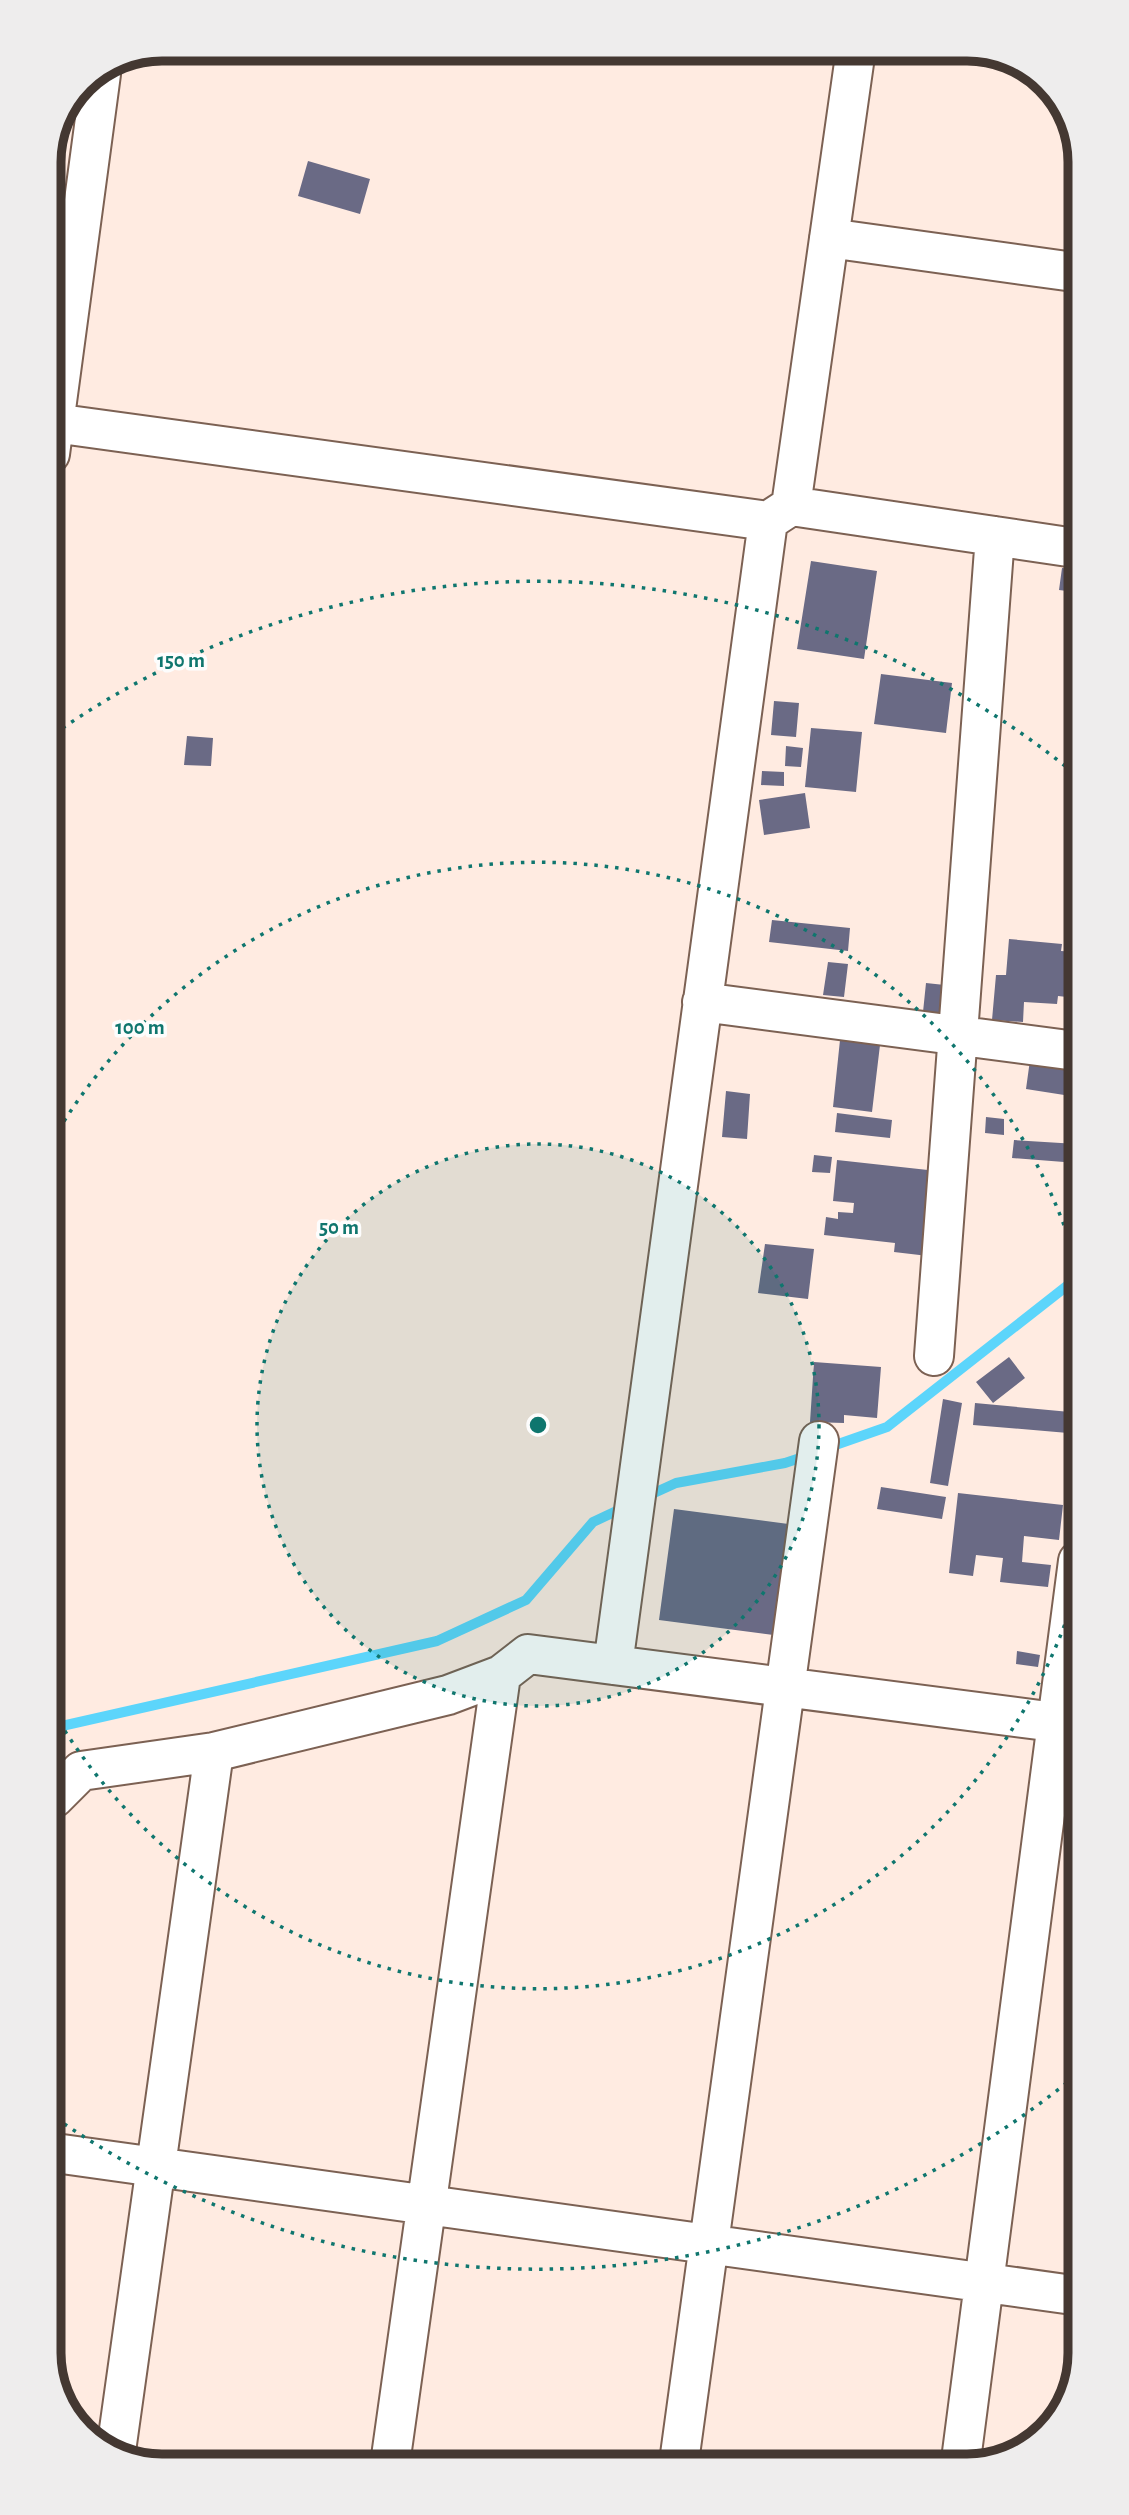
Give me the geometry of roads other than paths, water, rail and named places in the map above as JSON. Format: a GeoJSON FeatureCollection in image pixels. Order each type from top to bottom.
{"type":"FeatureCollection","features":[{"type":"Feature","properties":{"kind":"street"},"geometry":{"type":"LineString","coordinates":[[613,1665],[702,1002],[779,513],[829,238],[854,61]]}},
{"type":"Feature","properties":{"kind":"street"},"geometry":{"type":"LineString","coordinates":[[61,371],[100,83]]}},
{"type":"Feature","properties":{"kind":"street"},"geometry":{"type":"LineString","coordinates":[[829,238],[1068,271]]}},
{"type":"Feature","properties":{"kind":"street"},"geometry":{"type":"LineString","coordinates":[[61,439],[995,536],[1068,547]]}},
{"type":"Feature","properties":{"kind":"street"},"geometry":{"type":"LineString","coordinates":[[934,1356],[995,536]]}},
{"type":"Feature","properties":{"kind":"street"},"geometry":{"type":"LineString","coordinates":[[702,1002],[1068,1050]]}},
{"type":"Feature","properties":{"kind":"street"},"geometry":{"type":"LineString","coordinates":[[680,2454],[819,1441]]}},
{"type":"Feature","properties":{"kind":"street"},"geometry":{"type":"LineString","coordinates":[[61,1791],[81,1771],[214,1752],[448,1695],[501,1675],[528,1654],[1068,1724],[984,2283],[962,2454]]}},
{"type":"Feature","properties":{"kind":"street"},"geometry":{"type":"LineString","coordinates":[[391,2454],[501,1675]]}},
{"type":"Feature","properties":{"kind":"street"},"geometry":{"type":"LineString","coordinates":[[117,2443],[214,1752]]}},
{"type":"Feature","properties":{"kind":"street"},"geometry":{"type":"LineString","coordinates":[[61,2154],[1068,2294]]}},
{"type":"Feature","properties":{"kind":"waterway"},"geometry":{"type":"LineString","coordinates":[[824,1449],[887,1427],[1068,1285]]}},
{"type":"Feature","properties":{"kind":"waterway"},"geometry":{"type":"LineString","coordinates":[[643,1498],[676,1483],[785,1463],[809,1455]]}},
{"type":"Feature","properties":{"kind":"waterway"},"geometry":{"type":"LineString","coordinates":[[61,1726],[437,1641],[526,1600],[593,1522],[625,1507]]}}]}
